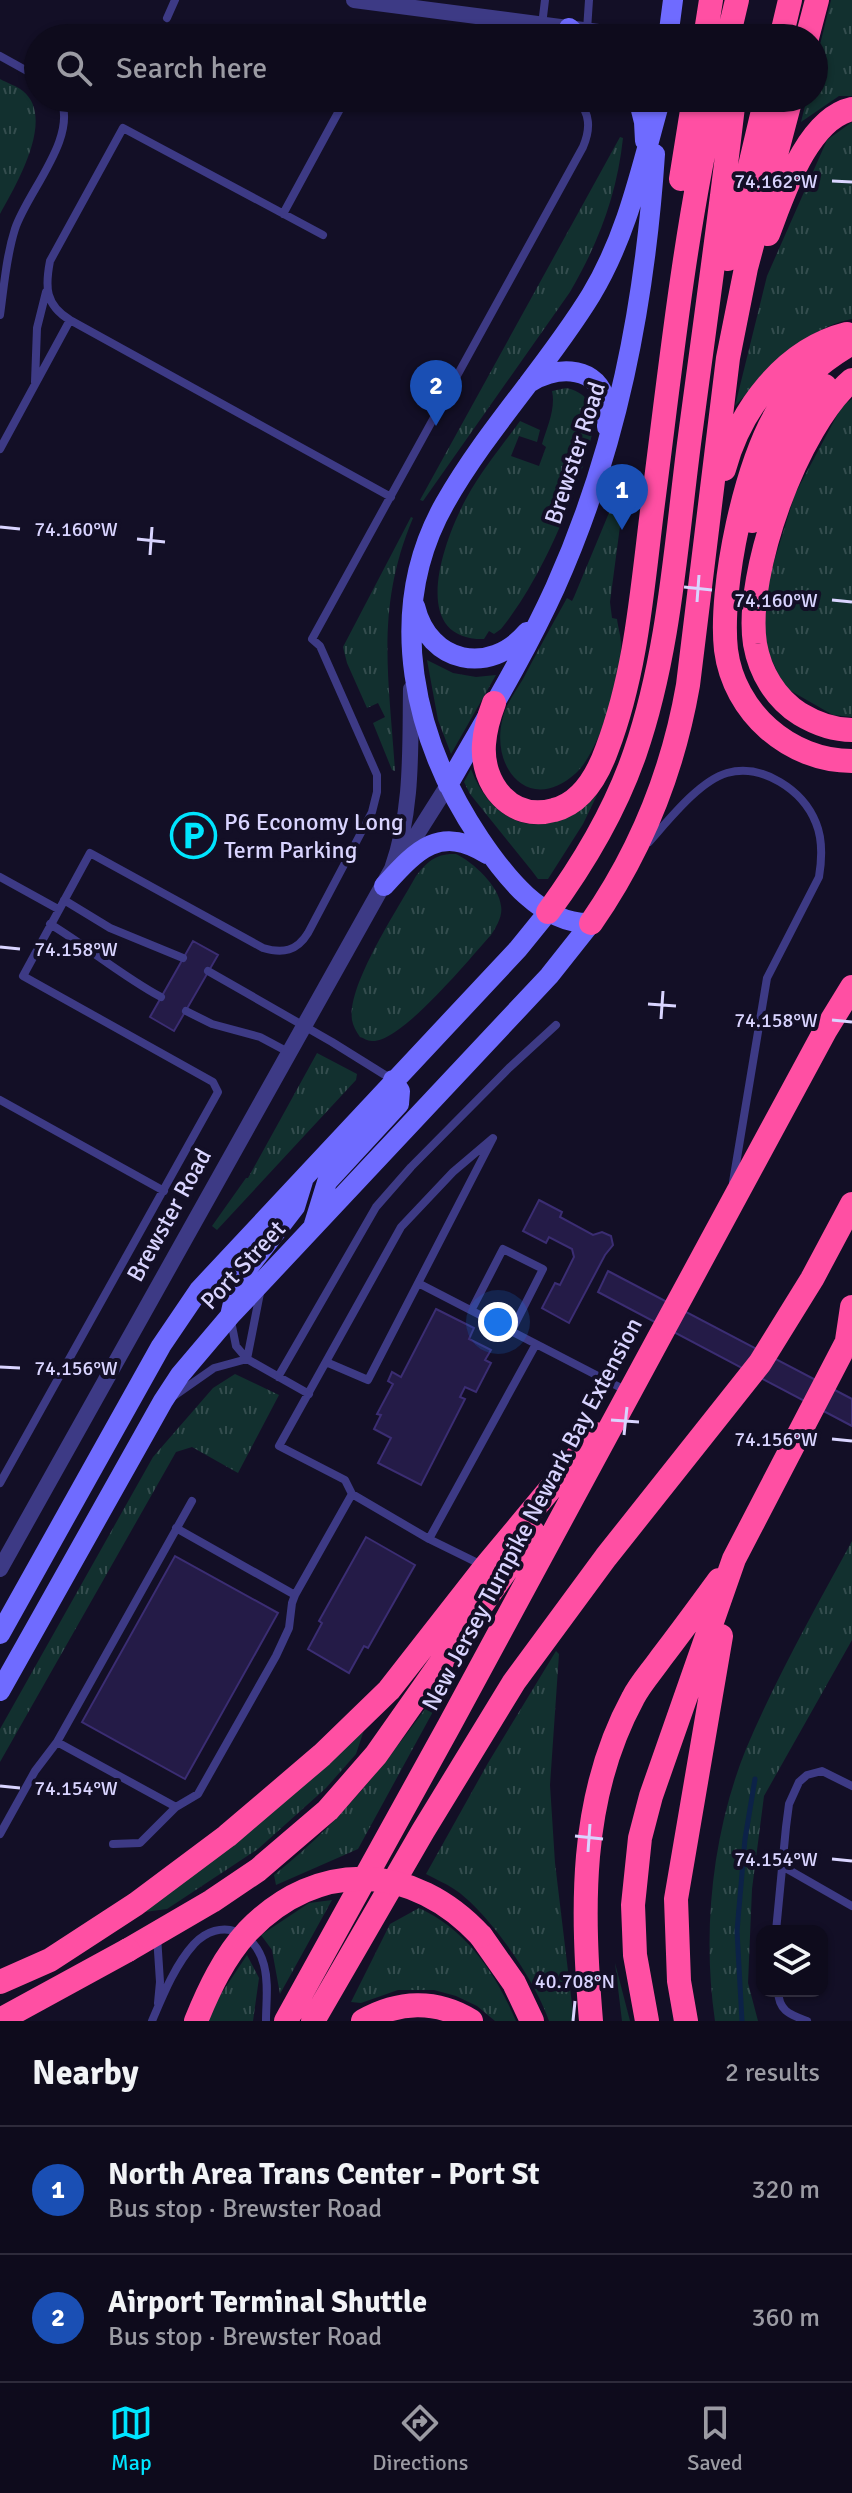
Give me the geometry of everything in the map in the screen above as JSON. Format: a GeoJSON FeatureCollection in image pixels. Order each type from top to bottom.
{"type":"FeatureCollection","features":[{"type":"Feature","properties":{"kind":"highway"},"geometry":{"type":"LineString","coordinates":[[707,24],[711,0]]}},
{"type":"Feature","properties":{"kind":"highway"},"geometry":{"type":"LineString","coordinates":[[731,24],[737,0]]}},
{"type":"Feature","properties":{"kind":"highway"},"geometry":{"type":"LineString","coordinates":[[743,24],[746,0]]}},
{"type":"Feature","properties":{"kind":"highway"},"geometry":{"type":"LineString","coordinates":[[784,24],[790,0]]}},
{"type":"Feature","properties":{"kind":"highway"},"geometry":{"type":"LineString","coordinates":[[811,24],[817,0]]}},
{"type":"Feature","properties":{"kind":"highway"},"geometry":{"type":"LineString","coordinates":[[728,358],[754,272],[800,162],[823,125],[839,113],[852,109]]}},
{"type":"Feature","properties":{"kind":"highway"},"geometry":{"type":"LineString","coordinates":[[652,511],[668,295],[692,112]]}},
{"type":"Feature","properties":{"kind":"highway"},"geometry":{"type":"LineString","coordinates":[[494,703],[487,725],[484,755],[488,777],[498,796],[516,808],[534,813],[553,811],[571,803],[597,771],[620,710],[634,647],[694,194],[712,112]]}},
{"type":"Feature","properties":{"kind":"highway"},"geometry":{"type":"LineString","coordinates":[[548,912],[596,840],[643,731],[663,638],[732,112]]}},
{"type":"Feature","properties":{"kind":"highway"},"geometry":{"type":"LineString","coordinates":[[689,438],[763,112]]}},
{"type":"Feature","properties":{"kind":"highway"},"geometry":{"type":"LineString","coordinates":[[591,923],[629,863],[657,800],[679,732],[704,566],[728,358],[746,268],[787,112]]}},
{"type":"Feature","properties":{"kind":"highway"},"geometry":{"type":"LineString","coordinates":[[704,566],[728,455],[746,415],[775,378],[800,356],[828,340],[852,332]]}},
{"type":"Feature","properties":{"kind":"highway"},"geometry":{"type":"LineString","coordinates":[[852,343],[816,368],[791,392],[759,449],[736,538],[726,624],[729,663],[744,698],[757,718],[775,735],[797,748],[820,757],[852,761]]}},
{"type":"Feature","properties":{"kind":"highway"},"geometry":{"type":"LineString","coordinates":[[726,624],[745,542],[783,443],[818,393],[852,369]]}},
{"type":"Feature","properties":{"kind":"highway"},"geometry":{"type":"LineString","coordinates":[[852,380],[818,419],[787,484],[763,562],[754,618],[755,643],[761,667],[780,697],[808,718],[831,727],[852,730]]}},
{"type":"Feature","properties":{"kind":"highway"},"geometry":{"type":"LineString","coordinates":[[825,1031],[852,968]]}},
{"type":"Feature","properties":{"kind":"highway"},"geometry":{"type":"LineString","coordinates":[[825,1031],[852,987]]}},
{"type":"Feature","properties":{"kind":"highway"},"geometry":{"type":"LineString","coordinates":[[825,1031],[852,1000]]}},
{"type":"Feature","properties":{"kind":"highway","name":"New Jersey Turnpike Newark Bay Extension"},"geometry":{"type":"LineString","coordinates":[[286,2021],[631,1393],[825,1031]]}},
{"type":"Feature","properties":{"kind":"highway"},"geometry":{"type":"LineString","coordinates":[[313,2021],[514,1682],[606,1557],[760,1363],[812,1279],[852,1204]]}},
{"type":"Feature","properties":{"kind":"highway"},"geometry":{"type":"LineString","coordinates":[[591,2021],[586,1950],[587,1845],[604,1768],[634,1695],[734,1559],[850,1339],[852,1307]]}},
{"type":"Feature","properties":{"kind":"highway"},"geometry":{"type":"LineString","coordinates":[[0,1982],[50,1960],[115,1919],[202,1855],[285,1788],[389,1690],[486,1566],[631,1393]]}},
{"type":"Feature","properties":{"kind":"highway"},"geometry":{"type":"LineString","coordinates":[[0,2021],[228,1891],[273,1859],[321,1816],[352,1784],[397,1727],[631,1393]]}},
{"type":"Feature","properties":{"kind":"highway"},"geometry":{"type":"LineString","coordinates":[[647,2021],[633,1931],[634,1882],[640,1838],[666,1752],[734,1559]]}},
{"type":"Feature","properties":{"kind":"highway"},"geometry":{"type":"LineString","coordinates":[[686,2021],[678,1970],[676,1899],[734,1559]]}},
{"type":"Feature","properties":{"kind":"highway"},"geometry":{"type":"LineString","coordinates":[[196,2021],[223,1964],[247,1932],[281,1903],[320,1885],[362,1878],[410,1886],[446,1904],[481,1936],[514,1983],[532,2021]]}},
{"type":"Feature","properties":{"kind":"highway"},"geometry":{"type":"LineString","coordinates":[[363,2021],[392,2008],[413,2005],[439,2007],[471,2021]]}},
{"type":"Feature","properties":{"kind":"street"},"geometry":{"type":"LineString","coordinates":[[354,0],[534,24]]}},
{"type":"Feature","properties":{"kind":"street"},"geometry":{"type":"LineString","coordinates":[[670,24],[673,0]]}},
{"type":"Feature","properties":{"kind":"street"},"geometry":{"type":"LineString","coordinates":[[642,112],[646,152]]}},
{"type":"Feature","properties":{"kind":"street","name":"Brewster Road"},"geometry":{"type":"LineString","coordinates":[[384,886],[398,852],[408,803],[413,599],[423,555],[439,513],[602,276],[628,215],[657,112]]}},
{"type":"Feature","properties":{"kind":"street","name":"Brewster Road"},"geometry":{"type":"LineString","coordinates":[[0,1569],[384,886],[448,785],[543,613],[583,519],[607,451],[633,339],[651,203],[658,112]]}},
{"type":"Feature","properties":{"kind":"street"},"geometry":{"type":"LineString","coordinates":[[528,383],[545,374],[566,371],[584,374],[598,384],[606,399],[607,451]]}},
{"type":"Feature","properties":{"kind":"street"},"geometry":{"type":"LineString","coordinates":[[413,599],[422,625],[435,642],[454,655],[473,659],[501,655],[516,644],[543,613]]}},
{"type":"Feature","properties":{"kind":"street","name":"Brewster Road"},"geometry":{"type":"LineString","coordinates":[[412,659],[423,722],[448,785],[493,858],[521,889],[548,912],[570,921],[591,923]]}},
{"type":"Feature","properties":{"kind":"street"},"geometry":{"type":"LineString","coordinates":[[384,886],[417,853],[439,841],[458,840],[493,858]]}},
{"type":"Feature","properties":{"kind":"street","name":"Port Street"},"geometry":{"type":"LineString","coordinates":[[0,1634],[173,1327],[214,1273],[501,967],[548,912]]}},
{"type":"Feature","properties":{"kind":"street","name":"Port Street"},"geometry":{"type":"LineString","coordinates":[[0,1691],[161,1404],[189,1364],[230,1316],[549,976],[591,923]]}},
{"type":"Feature","properties":{"kind":"street"},"geometry":{"type":"LineString","coordinates":[[312,1229],[327,1182],[399,1104],[400,1091],[393,1080]]}},
{"type":"Feature","properties":{"kind":"street"},"geometry":{"type":"LineString","coordinates":[[230,1316],[238,1281],[295,1207],[305,1174]]}},
{"type":"Feature","properties":{"kind":"lane"},"geometry":{"type":"LineString","coordinates":[[167,18],[175,0]]}},
{"type":"Feature","properties":{"kind":"lane"},"geometry":{"type":"LineString","coordinates":[[542,24],[545,0]]}},
{"type":"Feature","properties":{"kind":"lane"},"geometry":{"type":"LineString","coordinates":[[582,24],[589,0]]}},
{"type":"Feature","properties":{"kind":"lane"},"geometry":{"type":"LineString","coordinates":[[0,56],[24,69]]}},
{"type":"Feature","properties":{"kind":"lane"},"geometry":{"type":"LineString","coordinates":[[0,315],[8,256],[16,225],[61,137],[65,112]]}},
{"type":"Feature","properties":{"kind":"lane"},"geometry":{"type":"LineString","coordinates":[[283,214],[338,112]]}},
{"type":"Feature","properties":{"kind":"lane"},"geometry":{"type":"LineString","coordinates":[[0,1483],[217,1095],[213,1082],[23,976],[90,853],[263,948],[283,952],[302,943],[372,812],[377,792],[377,775],[372,759],[320,646],[312,639],[583,147],[589,124],[586,112]]}},
{"type":"Feature","properties":{"kind":"lane"},"geometry":{"type":"LineString","coordinates":[[35,385],[37,328],[50,261],[123,128],[323,235]]}},
{"type":"Feature","properties":{"kind":"lane"},"geometry":{"type":"LineString","coordinates":[[47,288],[48,299],[60,314],[391,497]]}},
{"type":"Feature","properties":{"kind":"lane"},"geometry":{"type":"LineString","coordinates":[[0,449],[70,320]]}},
{"type":"Feature","properties":{"kind":"lane"},"geometry":{"type":"LineString","coordinates":[[629,863],[691,798],[718,777],[739,771],[767,775],[783,784],[806,806],[818,831],[822,862],[819,877],[767,978],[728,1210]]}},
{"type":"Feature","properties":{"kind":"lane"},"geometry":{"type":"LineString","coordinates":[[0,877],[58,909]]}},
{"type":"Feature","properties":{"kind":"lane"},"geometry":{"type":"LineString","coordinates":[[64,900],[110,928],[183,958]]}},
{"type":"Feature","properties":{"kind":"lane"},"geometry":{"type":"LineString","coordinates":[[50,924],[161,997]]}},
{"type":"Feature","properties":{"kind":"lane"},"geometry":{"type":"LineString","coordinates":[[208,971],[393,1080]]}},
{"type":"Feature","properties":{"kind":"lane"},"geometry":{"type":"LineString","coordinates":[[186,1011],[212,1024],[260,1037],[290,1053]]}},
{"type":"Feature","properties":{"kind":"lane"},"geometry":{"type":"LineString","coordinates":[[278,1377],[376,1207],[421,1156],[556,1025]]}},
{"type":"Feature","properties":{"kind":"lane"},"geometry":{"type":"LineString","coordinates":[[0,1100],[164,1191]]}},
{"type":"Feature","properties":{"kind":"lane"},"geometry":{"type":"LineString","coordinates":[[326,1362],[368,1380],[493,1138],[453,1172],[401,1227],[279,1446],[345,1480],[352,1494],[429,1539],[486,1566]]}},
{"type":"Feature","properties":{"kind":"lane"},"geometry":{"type":"LineString","coordinates":[[472,1309],[503,1249],[543,1269],[512,1330]]}},
{"type":"Feature","properties":{"kind":"lane"},"geometry":{"type":"LineString","coordinates":[[247,1359],[264,1280]]}},
{"type":"Feature","properties":{"kind":"lane"},"geometry":{"type":"LineString","coordinates":[[418,1283],[631,1393]]}},
{"type":"Feature","properties":{"kind":"lane"},"geometry":{"type":"LineString","coordinates":[[230,1316],[236,1346],[247,1359],[309,1394]]}},
{"type":"Feature","properties":{"kind":"lane"},"geometry":{"type":"LineString","coordinates":[[429,1539],[536,1344]]}},
{"type":"Feature","properties":{"kind":"lane"},"geometry":{"type":"LineString","coordinates":[[161,1404],[214,1368],[247,1359]]}},
{"type":"Feature","properties":{"kind":"lane"},"geometry":{"type":"LineString","coordinates":[[113,1844],[140,1843],[176,1807],[204,1787],[276,1656],[289,1628],[295,1595],[352,1494]]}},
{"type":"Feature","properties":{"kind":"lane"},"geometry":{"type":"LineString","coordinates":[[0,1834],[35,1771],[57,1742],[192,1501]]}},
{"type":"Feature","properties":{"kind":"lane"},"geometry":{"type":"LineString","coordinates":[[176,1528],[295,1595]]}},
{"type":"Feature","properties":{"kind":"lane"},"geometry":{"type":"LineString","coordinates":[[57,1742],[176,1807]]}},
{"type":"Feature","properties":{"kind":"lane"},"geometry":{"type":"LineString","coordinates":[[777,1925],[789,1804],[799,1782],[807,1775],[822,1771],[852,1786]]}},
{"type":"Feature","properties":{"kind":"lane"},"geometry":{"type":"LineString","coordinates":[[782,1866],[852,1906]]}},
{"type":"Feature","properties":{"kind":"lane"},"geometry":{"type":"LineString","coordinates":[[152,2021],[178,1967],[193,1945],[207,1933],[225,1928],[240,1932],[261,1955],[267,1987],[266,2021]]}},
{"type":"Feature","properties":{"kind":"lane"},"geometry":{"type":"LineString","coordinates":[[157,1933],[158,2007]]}},
{"type":"Feature","properties":{"kind":"lane"},"geometry":{"type":"LineString","coordinates":[[779,1997],[783,2010],[807,2021]]}},
{"type":"Feature","properties":{"kind":"green space"},"geometry":{"type":"Polygon","coordinates":[[[831,0],[852,0],[852,96],[839,96],[828,104],[828,24],[825,24],[831,0]]]}},
{"type":"Feature","properties":{"kind":"green space"},"geometry":{"type":"Polygon","coordinates":[[[0,79],[23,91],[24,112],[34,112],[36,118],[30,152],[0,214],[0,79]]]}},
{"type":"Feature","properties":{"kind":"green space"},"geometry":{"type":"Polygon","coordinates":[[[804,112],[816,112],[801,122],[804,112]]]}},
{"type":"Feature","properties":{"kind":"green space"},"geometry":{"type":"Polygon","coordinates":[[[852,122],[852,319],[834,324],[802,342],[735,406],[767,276],[827,140],[852,122]]]}},
{"type":"Feature","properties":{"kind":"green space"},"geometry":{"type":"Polygon","coordinates":[[[620,137],[623,138],[620,159],[611,199],[580,274],[423,501],[420,500],[620,137]]]}},
{"type":"Feature","properties":{"kind":"green space"},"geometry":{"type":"Polygon","coordinates":[[[566,388],[578,392],[587,400],[595,422],[580,474],[558,531],[531,585],[501,629],[494,634],[489,631],[484,639],[460,635],[445,623],[439,605],[438,583],[449,536],[458,515],[479,477],[520,421],[540,430],[537,442],[519,436],[511,456],[539,466],[546,447],[542,444],[552,411],[552,391],[566,388]]]}},
{"type":"Feature","properties":{"kind":"green space"},"geometry":{"type":"Polygon","coordinates":[[[852,399],[852,717],[833,715],[784,687],[764,642],[767,584],[795,494],[842,406],[852,399]]]}},
{"type":"Feature","properties":{"kind":"green space"},"geometry":{"type":"Polygon","coordinates":[[[611,508],[622,511],[610,602],[612,618],[617,619],[621,645],[612,697],[593,749],[576,773],[559,785],[543,789],[529,787],[517,780],[502,753],[500,736],[504,712],[567,598],[572,601],[611,508]]]}},
{"type":"Feature","properties":{"kind":"green space"},"geometry":{"type":"Polygon","coordinates":[[[411,517],[393,582],[389,613],[388,673],[395,771],[373,723],[385,717],[378,703],[367,708],[343,647],[411,517]]]}},
{"type":"Feature","properties":{"kind":"green space"},"geometry":{"type":"Polygon","coordinates":[[[427,660],[453,673],[476,677],[496,675],[451,754],[438,720],[427,660]]]}},
{"type":"Feature","properties":{"kind":"green space"},"geometry":{"type":"Polygon","coordinates":[[[471,769],[481,790],[494,806],[509,817],[525,823],[543,824],[561,820],[597,795],[583,824],[548,879],[538,879],[470,794],[464,782],[471,769]]]}},
{"type":"Feature","properties":{"kind":"green space"},"geometry":{"type":"Polygon","coordinates":[[[456,854],[477,869],[496,891],[501,910],[497,925],[452,979],[400,1029],[372,1041],[360,1037],[352,1022],[353,1005],[357,987],[375,947],[420,871],[437,857],[456,854]]]}},
{"type":"Feature","properties":{"kind":"green space"},"geometry":{"type":"Polygon","coordinates":[[[317,1053],[357,1074],[356,1080],[217,1230],[212,1226],[248,1178],[317,1053]]]}},
{"type":"Feature","properties":{"kind":"green space"},"geometry":{"type":"Polygon","coordinates":[[[235,1374],[279,1395],[238,1473],[192,1447],[176,1452],[0,1762],[0,1729],[153,1457],[213,1388],[235,1374]]]}},
{"type":"Feature","properties":{"kind":"green space"},"geometry":{"type":"Polygon","coordinates":[[[852,1541],[852,1640],[764,1796],[752,1889],[748,1983],[758,2021],[715,2021],[710,1918],[718,1849],[734,1781],[770,1696],[852,1541]]]}},
{"type":"Feature","properties":{"kind":"green space"},"geometry":{"type":"Polygon","coordinates":[[[556,1651],[559,1654],[550,1785],[555,1863],[574,2021],[549,2021],[534,1987],[510,1949],[482,1914],[451,1887],[426,1874],[556,1651]]]}},
{"type":"Feature","properties":{"kind":"green space"},"geometry":{"type":"Polygon","coordinates":[[[459,1664],[358,1849],[276,1885],[274,1875],[352,1802],[459,1664]]]}},
{"type":"Feature","properties":{"kind":"green space"},"geometry":{"type":"Polygon","coordinates":[[[364,1730],[356,1754],[326,1788],[258,1849],[167,1909],[137,1913],[364,1730]]]}},
{"type":"Feature","properties":{"kind":"green space"},"geometry":{"type":"Polygon","coordinates":[[[332,1900],[280,1994],[272,1950],[261,1935],[309,1903],[332,1900]]]}},
{"type":"Feature","properties":{"kind":"green space"},"geometry":{"type":"Polygon","coordinates":[[[419,1908],[452,1928],[466,1941],[489,1970],[516,2021],[495,2021],[477,2006],[434,1990],[398,1990],[361,2003],[351,2002],[390,1924],[419,1908]]]}},
{"type":"Feature","properties":{"kind":"green space"},"geometry":{"type":"Polygon","coordinates":[[[247,1955],[259,1978],[253,2021],[207,2021],[211,2009],[247,1955]]]}},
{"type":"Feature","properties":{"kind":"green space"},"geometry":{"type":"Polygon","coordinates":[[[615,1963],[630,2021],[622,2021],[615,1963]]]}},
{"type":"Feature","properties":{"kind":"building"},"geometry":{"type":"Polygon","coordinates":[[[193,941],[218,955],[174,1031],[150,1017],[193,941]]]}},
{"type":"Feature","properties":{"kind":"building"},"geometry":{"type":"Polygon","coordinates":[[[539,1200],[562,1212],[560,1217],[593,1235],[602,1232],[611,1236],[613,1245],[569,1323],[542,1308],[555,1283],[560,1285],[574,1257],[572,1249],[549,1237],[546,1243],[523,1231],[539,1200]]]}},
{"type":"Feature","properties":{"kind":"building"},"geometry":{"type":"Polygon","coordinates":[[[608,1271],[852,1399],[852,1426],[598,1292],[608,1271]]]}},
{"type":"Feature","properties":{"kind":"building"},"geometry":{"type":"Polygon","coordinates":[[[436,1309],[474,1328],[469,1339],[491,1350],[485,1360],[491,1363],[476,1392],[465,1387],[460,1397],[465,1399],[421,1485],[378,1463],[391,1438],[374,1429],[381,1415],[377,1414],[393,1384],[388,1381],[392,1372],[401,1377],[436,1309]]]}},
{"type":"Feature","properties":{"kind":"building"},"geometry":{"type":"Polygon","coordinates":[[[366,1537],[415,1565],[368,1648],[364,1646],[349,1673],[308,1649],[322,1623],[319,1621],[366,1537]]]}},
{"type":"Feature","properties":{"kind":"building"},"geometry":{"type":"Polygon","coordinates":[[[175,1556],[278,1613],[185,1779],[82,1722],[175,1556]]]}},
{"type":"Feature","properties":{"kind":"waterway"},"geometry":{"type":"LineString","coordinates":[[742,2021],[737,1931],[745,1839],[755,1779]]}},
{"type":"Feature","properties":{"kind":"place","name":"Airport Terminal Shuttle"},"geometry":{"type":"Point","coordinates":[436,426]}},
{"type":"Feature","properties":{"kind":"place","name":"North Area Trans Center - Port St"},"geometry":{"type":"Point","coordinates":[622,530]}},
{"type":"Feature","properties":{"kind":"place","name":"P6 Economy Long Term Parking"},"geometry":{"type":"Point","coordinates":[193,836]}}]}
